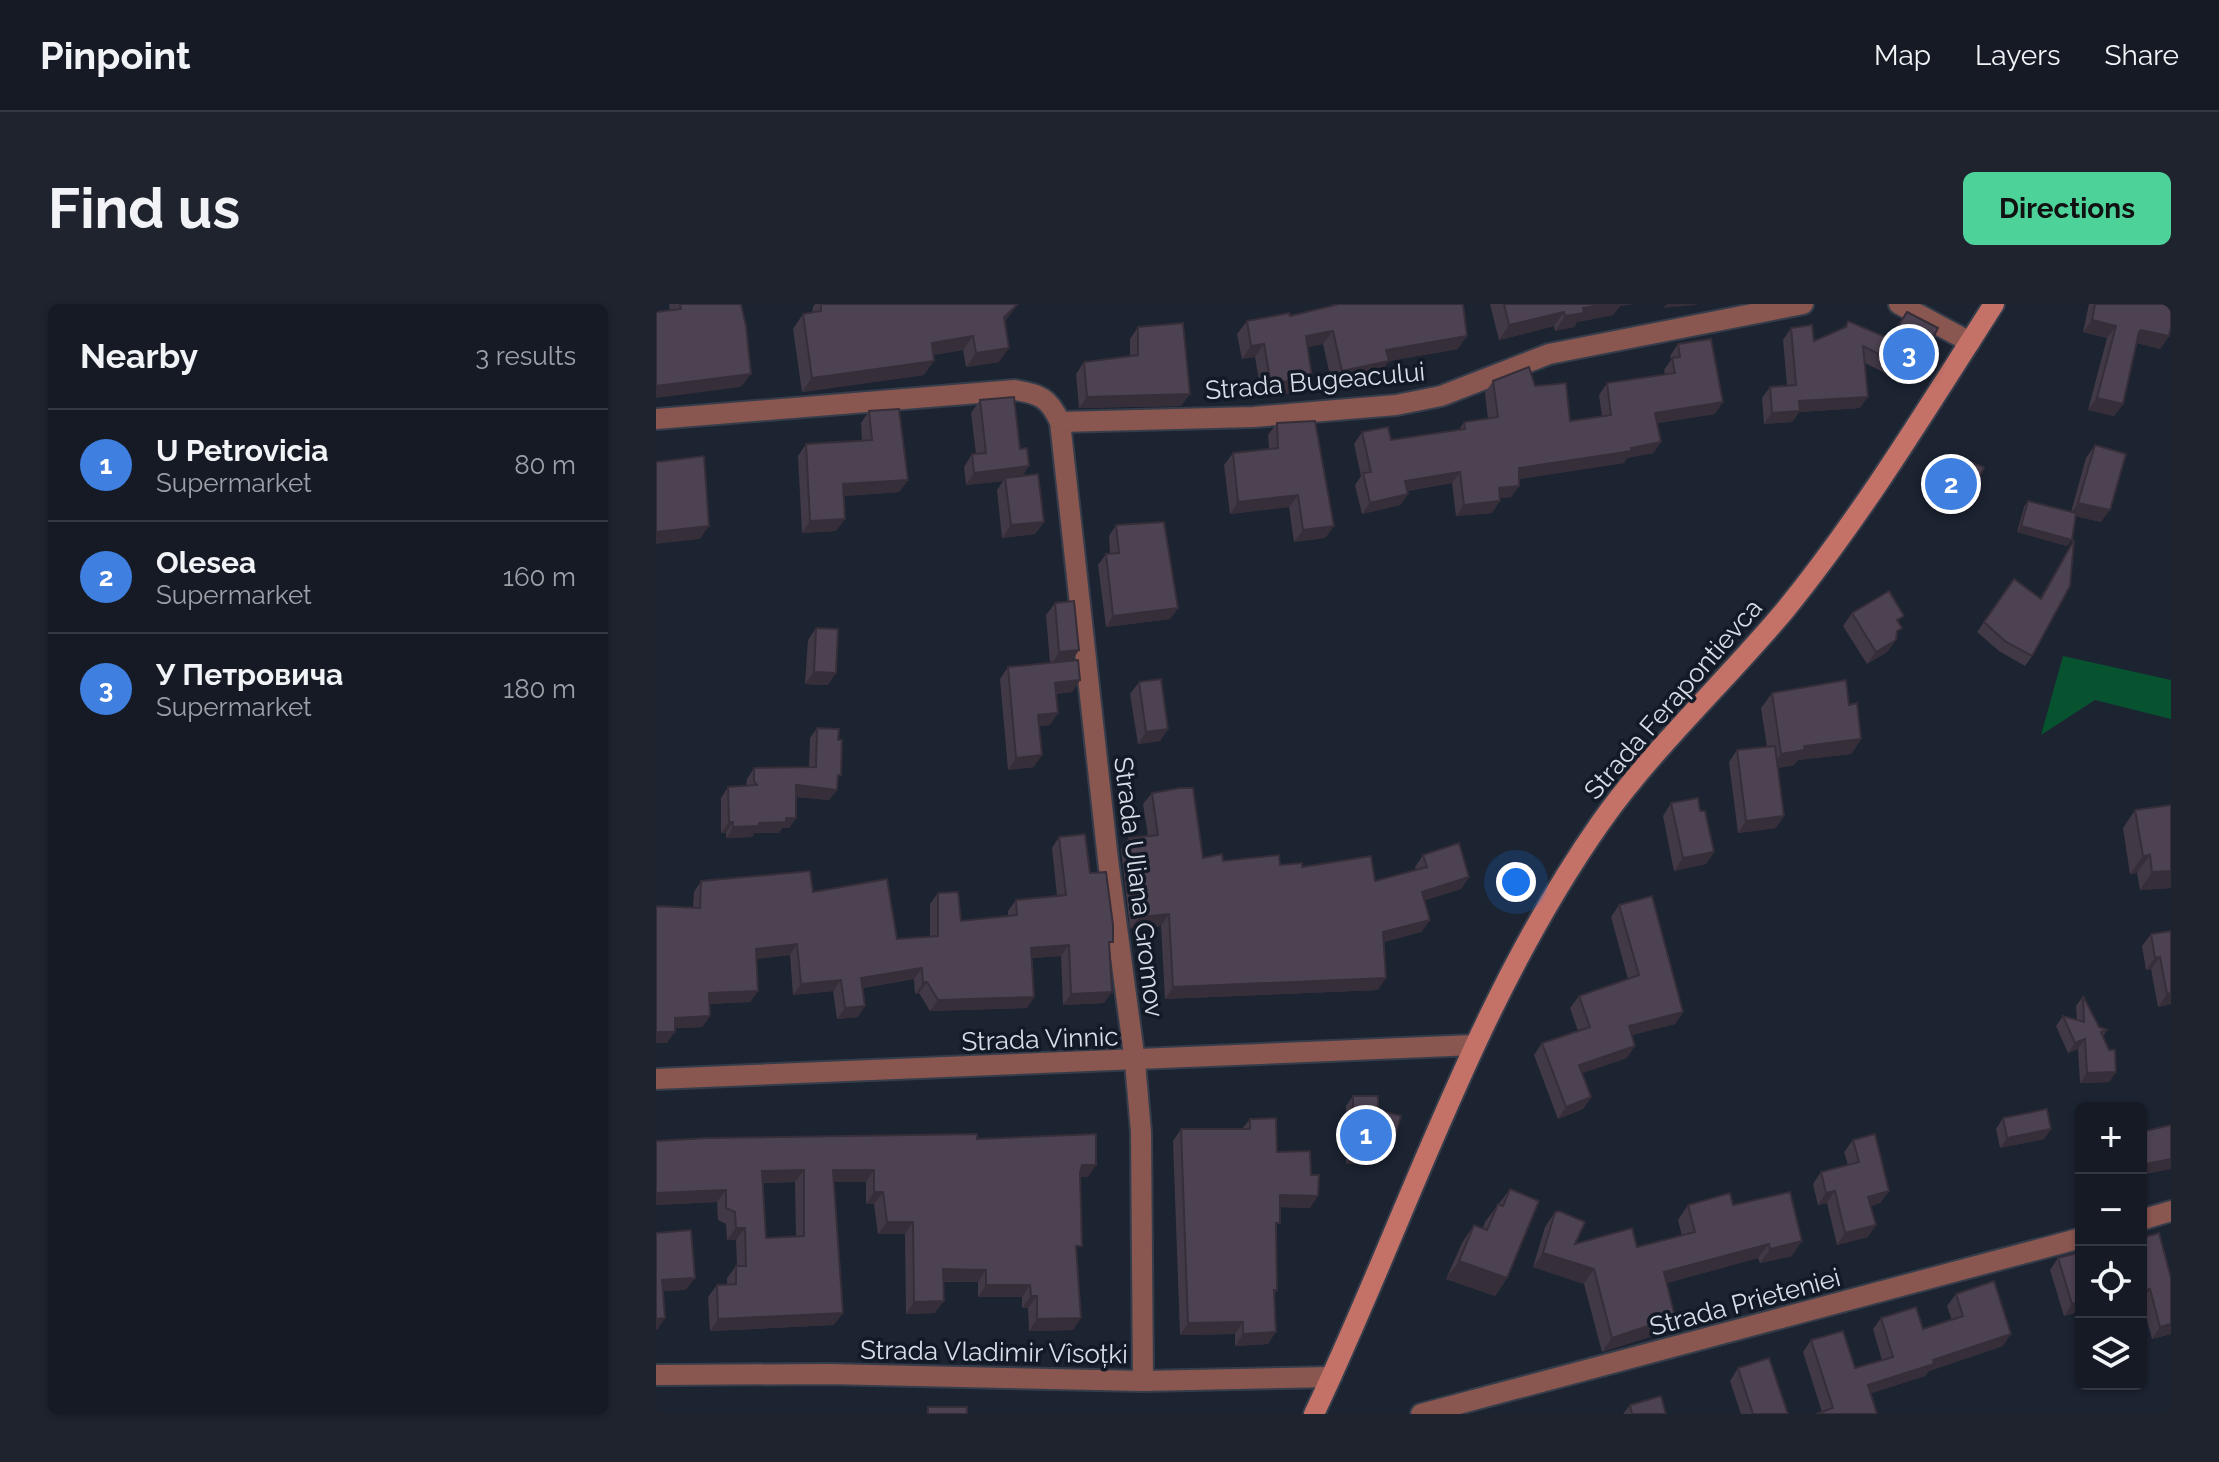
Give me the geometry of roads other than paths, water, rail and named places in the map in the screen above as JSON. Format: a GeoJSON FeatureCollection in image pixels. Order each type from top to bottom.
{"type":"FeatureCollection","features":[{"type":"Feature","properties":{"kind":"main road","name":"Strada Ferapontievca"},"geometry":{"type":"LineString","coordinates":[[1314,1414],[1474,1045],[1550,903],[1601,823],[1640,771],[1686,724],[1818,569],[1994,304]]}},
{"type":"Feature","properties":{"kind":"street","name":"Strada Bugeacului"},"geometry":{"type":"LineString","coordinates":[[656,419],[1015,390],[1039,394],[1055,412],[1253,417],[1396,405],[1441,396],[1549,354],[1803,304]]}},
{"type":"Feature","properties":{"kind":"street"},"geometry":{"type":"LineString","coordinates":[[1899,304],[1970,342]]}},
{"type":"Feature","properties":{"kind":"street","name":"Strada Uliana Gromov"},"geometry":{"type":"LineString","coordinates":[[1055,412],[1135,1062],[1141,1132],[1143,1381]]}},
{"type":"Feature","properties":{"kind":"street","name":"Strada Vinnic"},"geometry":{"type":"LineString","coordinates":[[656,1079],[1135,1062],[1474,1045]]}},
{"type":"Feature","properties":{"kind":"street"},"geometry":{"type":"LineString","coordinates":[[2147,1218],[2171,1211]]}},
{"type":"Feature","properties":{"kind":"street","name":"Strada Prieteniei"},"geometry":{"type":"LineString","coordinates":[[1421,1414],[2075,1240]]}},
{"type":"Feature","properties":{"kind":"street","name":"Strada Vladimir Vîsoțki"},"geometry":{"type":"LineString","coordinates":[[656,1375],[812,1374],[1143,1381],[1331,1377]]}},
{"type":"Feature","properties":{"kind":"place","name":"У Петровича"},"geometry":{"type":"Point","coordinates":[1909,354]}},
{"type":"Feature","properties":{"kind":"place","name":"Olesea"},"geometry":{"type":"Point","coordinates":[1951,484]}},
{"type":"Feature","properties":{"kind":"place","name":"U Petrovicia"},"geometry":{"type":"Point","coordinates":[1366,1135]}}]}
